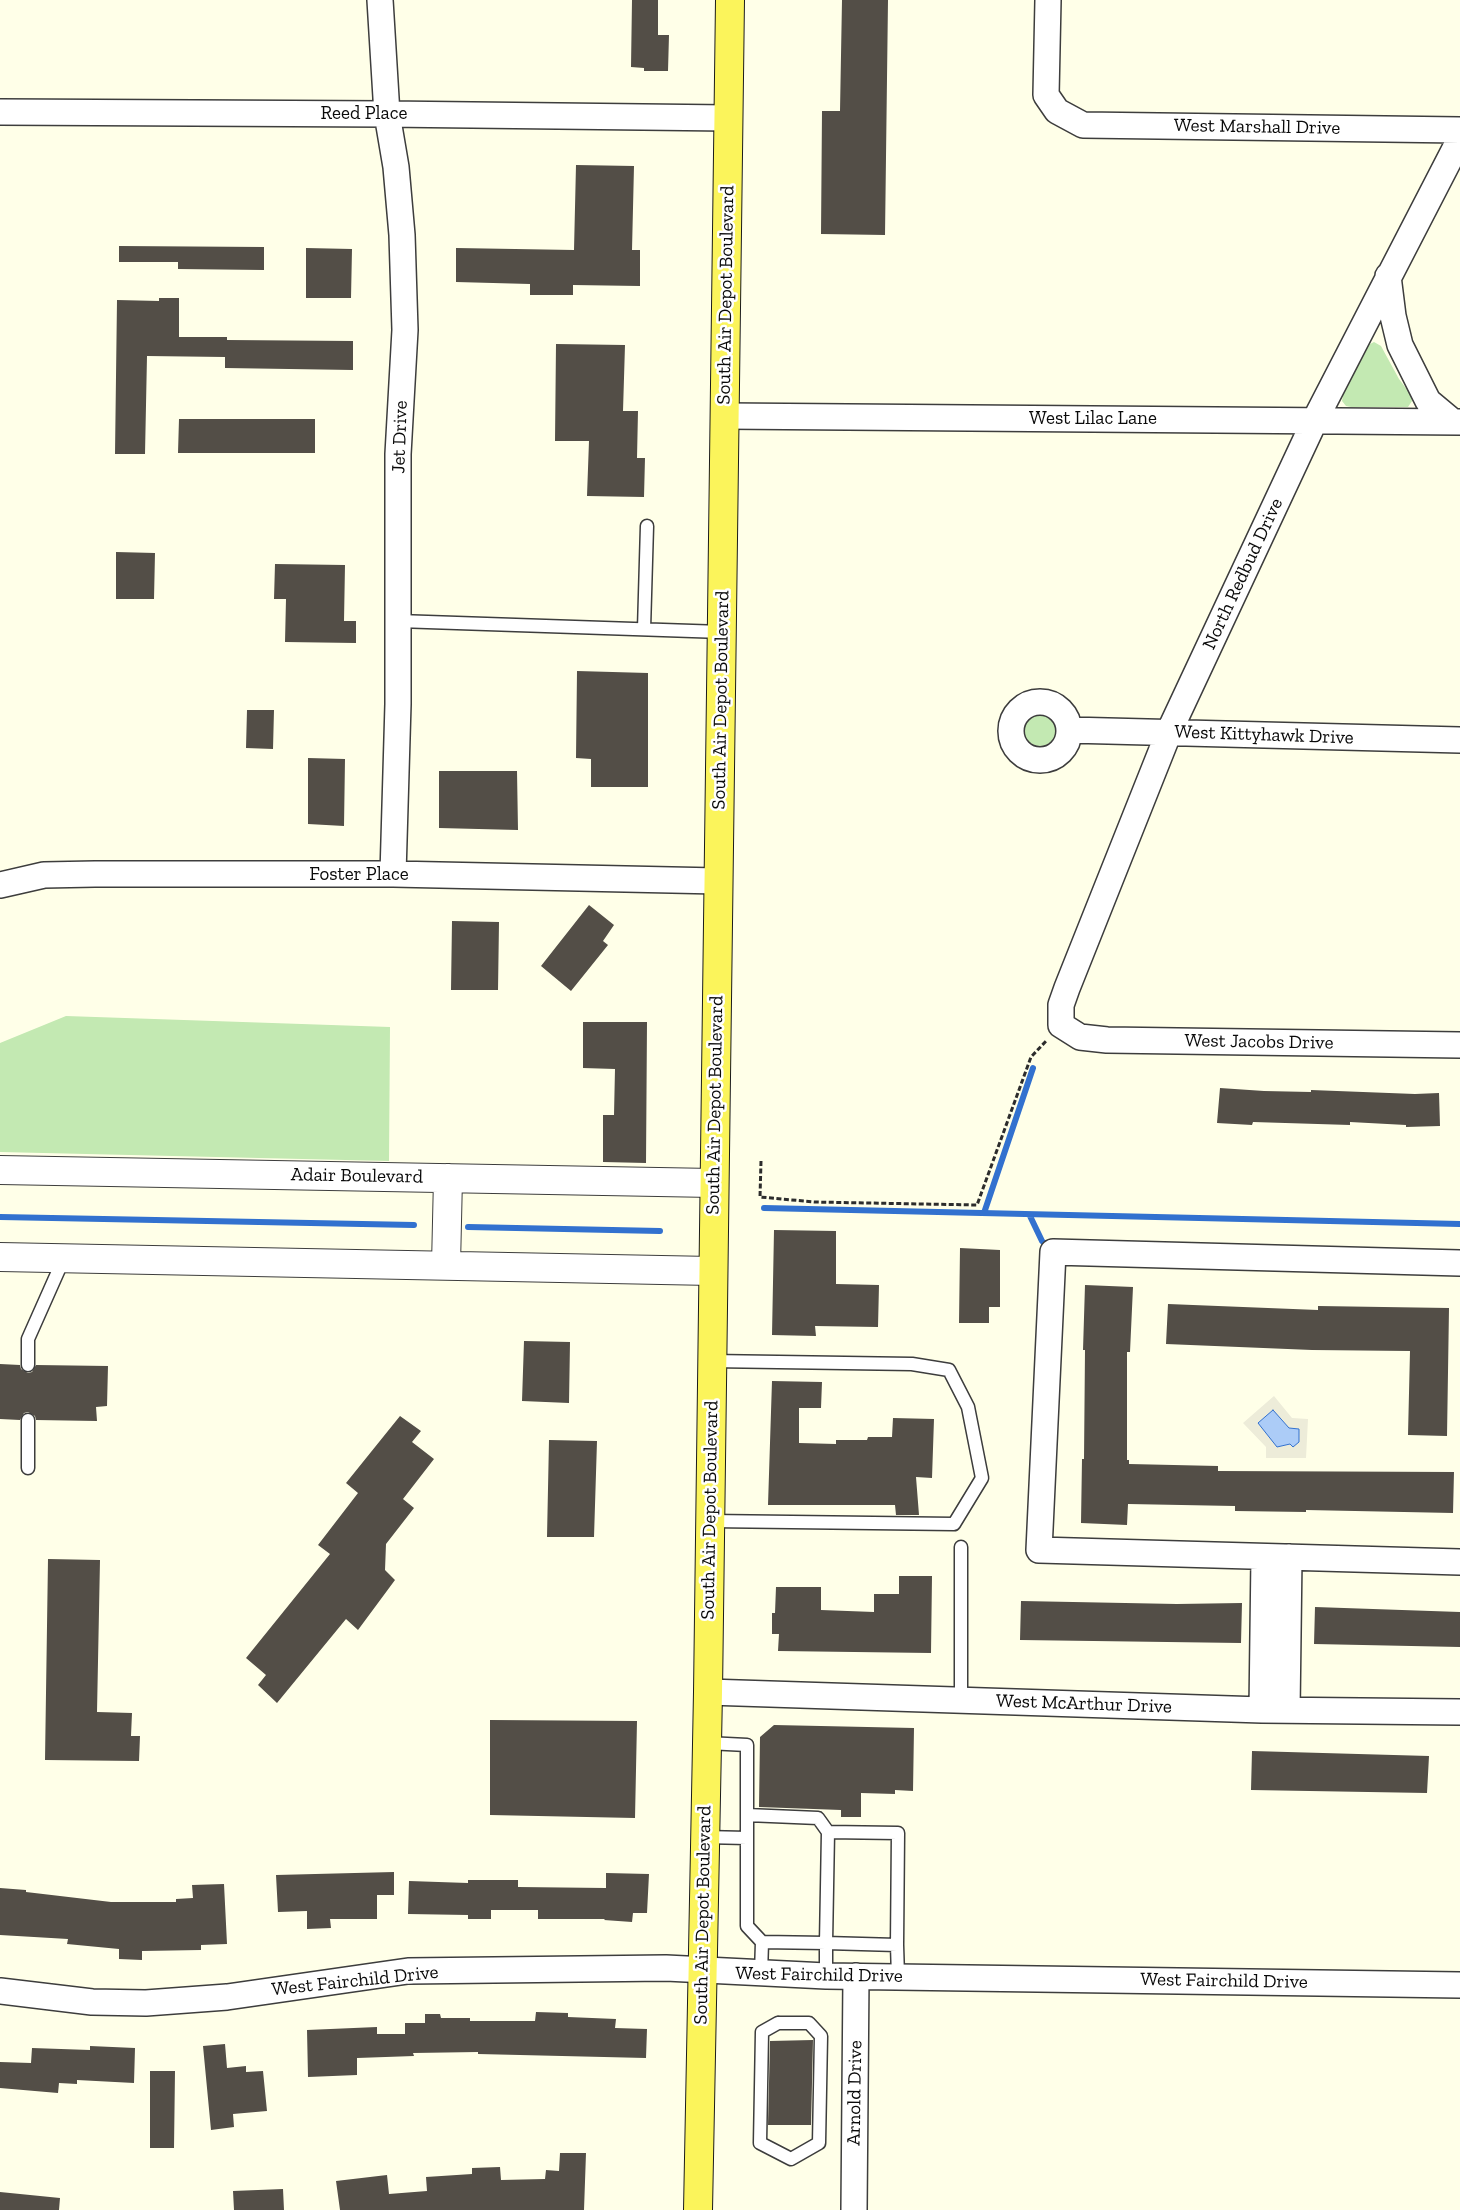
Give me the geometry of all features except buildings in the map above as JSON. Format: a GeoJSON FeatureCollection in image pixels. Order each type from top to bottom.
{"type":"FeatureCollection","features":[{"type":"Feature","properties":{"kind":"main road","name":"South Air Depot Boulevard"},"geometry":{"type":"LineString","coordinates":[[698,2210],[701,1971],[708,1692],[713,1183],[730,0]]}},
{"type":"Feature","properties":{"kind":"street","name":"Jet Drive"},"geometry":{"type":"LineString","coordinates":[[380,0],[386,114],[396,167],[402,235],[405,330],[398,454],[398,704],[393,874]]}},
{"type":"Feature","properties":{"kind":"street","name":"West Marshall Drive"},"geometry":{"type":"LineString","coordinates":[[1048,0],[1046,95],[1057,111],[1083,125],[1460,130]]}},
{"type":"Feature","properties":{"kind":"street","name":"Reed Place"},"geometry":{"type":"LineString","coordinates":[[0,112],[728,118]]}},
{"type":"Feature","properties":{"kind":"street","name":"North Redbud Drive"},"geometry":{"type":"LineString","coordinates":[[1061,1025],[1061,1005],[1066,988],[1168,732],[1315,420],[1460,139]]}},
{"type":"Feature","properties":{"kind":"street"},"geometry":{"type":"LineString","coordinates":[[1388,276],[1393,316],[1400,345],[1428,401],[1456,422]]}},
{"type":"Feature","properties":{"kind":"street","name":"West Lilac Lane"},"geometry":{"type":"LineString","coordinates":[[725,416],[1456,422]]}},
{"type":"Feature","properties":{"kind":"street","name":"West Kittyhawk Drive"},"geometry":{"type":"LineString","coordinates":[[1069,730],[1460,740]]}},
{"type":"Feature","properties":{"kind":"street","name":"Foster Place"},"geometry":{"type":"LineString","coordinates":[[0,885],[44,876],[95,874],[393,874],[718,881]]}},
{"type":"Feature","properties":{"kind":"street","name":"West Jacobs Drive"},"geometry":{"type":"LineString","coordinates":[[1061,1025],[1080,1037],[1107,1040],[1460,1046]]}},
{"type":"Feature","properties":{"kind":"street","name":"Adair Boulevard"},"geometry":{"type":"LineString","coordinates":[[0,1170],[713,1183]]}},
{"type":"Feature","properties":{"kind":"street"},"geometry":{"type":"LineString","coordinates":[[446,1265],[448,1178]]}},
{"type":"Feature","properties":{"kind":"street"},"geometry":{"type":"LineString","coordinates":[[1460,1263],[1053,1252],[1038,1550],[1460,1562]]}},
{"type":"Feature","properties":{"kind":"street"},"geometry":{"type":"LineString","coordinates":[[0,1257],[712,1271]]}},
{"type":"Feature","properties":{"kind":"street"},"geometry":{"type":"LineString","coordinates":[[1262,1710],[1264,1556]]}},
{"type":"Feature","properties":{"kind":"street"},"geometry":{"type":"LineString","coordinates":[[1287,1710],[1289,1557]]}},
{"type":"Feature","properties":{"kind":"street","name":"West McArthur Drive"},"geometry":{"type":"LineString","coordinates":[[708,1692],[1262,1710],[1460,1712]]}},
{"type":"Feature","properties":{"kind":"street","name":"West Fairchild Drive"},"geometry":{"type":"LineString","coordinates":[[0,1991],[92,2002],[146,2003],[227,1997],[408,1971],[666,1968],[826,1976],[1460,1984]]}},
{"type":"Feature","properties":{"kind":"street","name":"Arnold Drive"},"geometry":{"type":"LineString","coordinates":[[854,2210],[856,1976]]}},
{"type":"Feature","properties":{"kind":"lane"},"geometry":{"type":"LineString","coordinates":[[644,629],[647,526]]}},
{"type":"Feature","properties":{"kind":"lane"},"geometry":{"type":"LineString","coordinates":[[398,621],[722,632]]}},
{"type":"Feature","properties":{"kind":"lane"},"geometry":{"type":"LineString","coordinates":[[28,1365],[28,1339],[64,1258]]}},
{"type":"Feature","properties":{"kind":"lane"},"geometry":{"type":"LineString","coordinates":[[710,1521],[954,1524],[982,1478],[968,1407],[950,1370],[912,1364],[711,1361]]}},
{"type":"Feature","properties":{"kind":"lane"},"geometry":{"type":"LineString","coordinates":[[28,1420],[28,1468]]}},
{"type":"Feature","properties":{"kind":"lane"},"geometry":{"type":"LineString","coordinates":[[961,1547],[961,1700]]}},
{"type":"Feature","properties":{"kind":"lane"},"geometry":{"type":"LineString","coordinates":[[707,1743],[747,1745],[747,1926],[762,1942],[761,1974]]}},
{"type":"Feature","properties":{"kind":"lane"},"geometry":{"type":"LineString","coordinates":[[747,1815],[818,1818],[828,1832],[826,1976]]}},
{"type":"Feature","properties":{"kind":"lane"},"geometry":{"type":"LineString","coordinates":[[828,1832],[898,1833],[898,1977]]}},
{"type":"Feature","properties":{"kind":"lane"},"geometry":{"type":"LineString","coordinates":[[704,1837],[747,1838]]}},
{"type":"Feature","properties":{"kind":"lane"},"geometry":{"type":"LineString","coordinates":[[762,1942],[897,1945]]}},
{"type":"Feature","properties":{"kind":"lane"},"geometry":{"type":"LineString","coordinates":[[778,2022],[809,2024],[821,2036],[819,2143],[791,2159],[760,2142],[762,2032],[778,2022]]}},
{"type":"Feature","properties":{"kind":"path"},"geometry":{"type":"LineString","coordinates":[[761,1160],[760,1197],[814,1202],[977,1205],[1031,1057],[1061,1025]]}},
{"type":"Feature","properties":{"kind":"green space"},"geometry":{"type":"Polygon","coordinates":[[[1374,342],[1381,346],[1399,379],[1411,395],[1412,401],[1408,407],[1351,407],[1346,406],[1342,401],[1344,390],[1368,345],[1374,342]]]}},
{"type":"Feature","properties":{"kind":"green space"},"geometry":{"type":"Polygon","coordinates":[[[1040,714],[1052,718],[1056,730],[1052,742],[1040,746],[1028,742],[1024,730],[1028,718],[1040,714]]]}},
{"type":"Feature","properties":{"kind":"green space"},"geometry":{"type":"Polygon","coordinates":[[[66,1016],[390,1027],[389,1161],[0,1152],[0,1043],[66,1016]]]}},
{"type":"Feature","properties":{"kind":"shaded area"},"geometry":{"type":"Polygon","coordinates":[[[1274,1396],[1292,1418],[1308,1419],[1306,1458],[1266,1458],[1266,1447],[1243,1423],[1274,1396]],[[1289,1428],[1277,1447],[1290,1444],[1299,1429],[1289,1428]]]}},
{"type":"Feature","properties":{"kind":"water"},"geometry":{"type":"Polygon","coordinates":[[[1273,1410],[1289,1428],[1299,1429],[1299,1442],[1293,1447],[1290,1444],[1277,1447],[1258,1423],[1273,1410]]]}},
{"type":"Feature","properties":{"kind":"waterway"},"geometry":{"type":"LineString","coordinates":[[984,1213],[1033,1068]]}},
{"type":"Feature","properties":{"kind":"waterway"},"geometry":{"type":"LineString","coordinates":[[764,1208],[1460,1224]]}},
{"type":"Feature","properties":{"kind":"waterway"},"geometry":{"type":"LineString","coordinates":[[1030,1216],[1042,1241],[1050,1249]]}},
{"type":"Feature","properties":{"kind":"waterway"},"geometry":{"type":"LineString","coordinates":[[0,1217],[414,1225]]}},
{"type":"Feature","properties":{"kind":"waterway"},"geometry":{"type":"LineString","coordinates":[[468,1227],[660,1231]]}}]}
